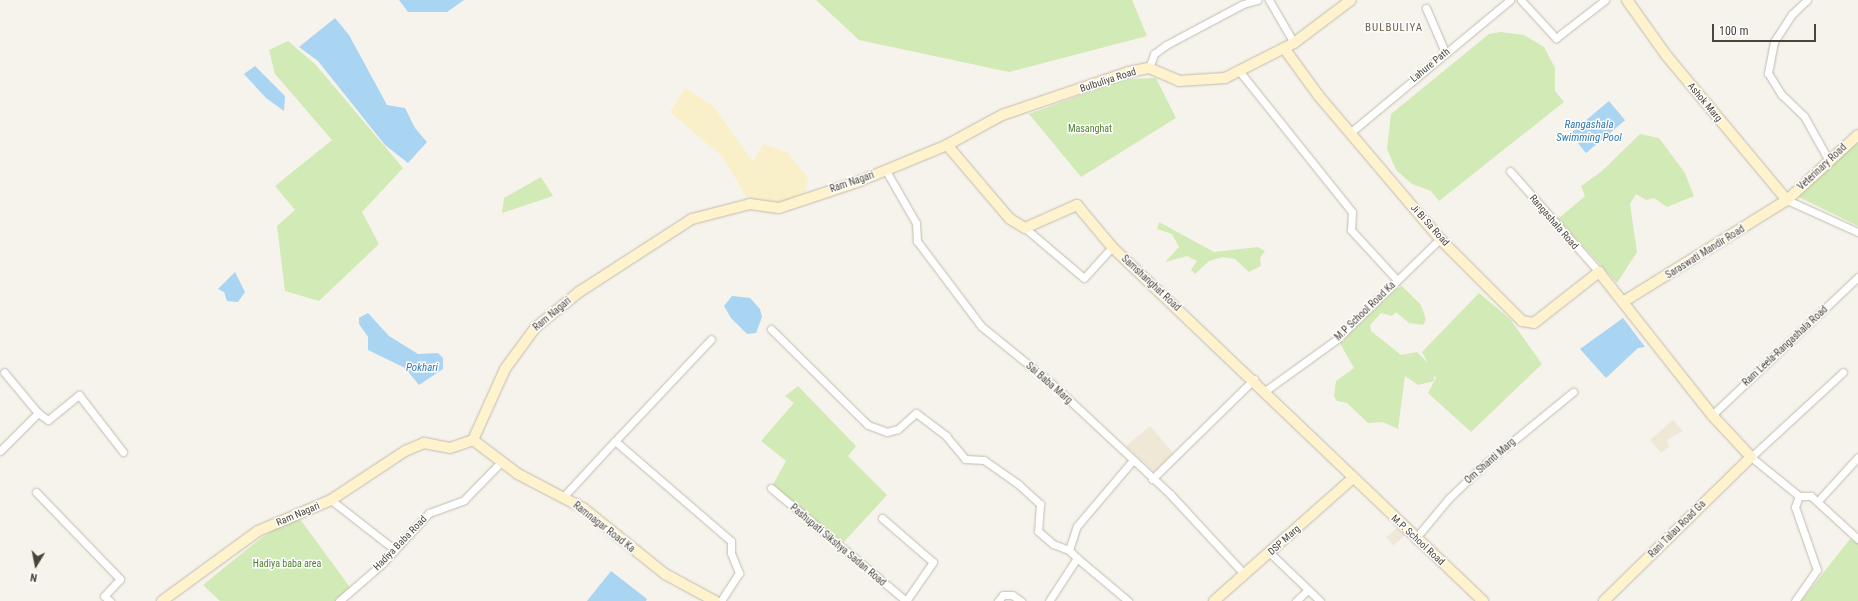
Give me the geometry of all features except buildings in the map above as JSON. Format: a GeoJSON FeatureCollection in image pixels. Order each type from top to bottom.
{"type":"FeatureCollection","features":[{"type":"Feature","properties":{"kind":"main road","name":"Bulbuliya Road"},"geometry":{"type":"LineString","coordinates":[[947,145],[1002,115],[1148,68],[1179,82],[1225,78],[1240,72],[1294,43],[1351,0]]}},
{"type":"Feature","properties":{"kind":"main road","name":"Ashok Marg"},"geometry":{"type":"LineString","coordinates":[[1627,0],[1666,55],[1787,200]]}},
{"type":"Feature","properties":{"kind":"main road","name":"Ji Bi Sa Road"},"geometry":{"type":"LineString","coordinates":[[1284,48],[1351,132],[1440,239],[1479,282],[1528,325],[1599,272]]}},
{"type":"Feature","properties":{"kind":"main road","name":"Veterinary Road"},"geometry":{"type":"LineString","coordinates":[[1787,200],[1858,135]]}},
{"type":"Feature","properties":{"kind":"main road","name":"Ram Nagari"},"geometry":{"type":"LineString","coordinates":[[162,601],[258,531],[331,500],[405,451],[424,443],[450,448],[473,440],[504,369],[535,328],[637,253],[692,219],[750,204],[779,208],[947,145]]}},
{"type":"Feature","properties":{"kind":"main road"},"geometry":{"type":"LineString","coordinates":[[947,145],[1010,219],[1025,228]]}},
{"type":"Feature","properties":{"kind":"main road","name":"Saraswati Mandir Road"},"geometry":{"type":"LineString","coordinates":[[1623,302],[1787,200]]}},
{"type":"Feature","properties":{"kind":"main road","name":"Samshanghat Road"},"geometry":{"type":"LineString","coordinates":[[1025,228],[1077,205],[1112,247],[1254,379],[1353,478]]}},
{"type":"Feature","properties":{"kind":"main road"},"geometry":{"type":"LineString","coordinates":[[1599,272],[1712,415],[1751,457]]}},
{"type":"Feature","properties":{"kind":"main road","name":"Ramnagar Road Ka"},"geometry":{"type":"LineString","coordinates":[[473,440],[501,462],[564,496],[665,574],[715,601]]}},
{"type":"Feature","properties":{"kind":"main road","name":"Rani Talau Road Ga"},"geometry":{"type":"LineString","coordinates":[[1604,601],[1751,457]]}},
{"type":"Feature","properties":{"kind":"main road","name":"M.P. School Road"},"geometry":{"type":"LineString","coordinates":[[1353,478],[1483,601]]}},
{"type":"Feature","properties":{"kind":"main road","name":"DSP Marg"},"geometry":{"type":"LineString","coordinates":[[1214,601],[1353,478]]}},
{"type":"Feature","properties":{"kind":"street"},"geometry":{"type":"LineString","coordinates":[[1148,68],[1154,54],[1166,45],[1243,4],[1258,0]]}},
{"type":"Feature","properties":{"kind":"street"},"geometry":{"type":"LineString","coordinates":[[1269,0],[1294,43]]}},
{"type":"Feature","properties":{"kind":"street","name":"Lahure Path"},"geometry":{"type":"LineString","coordinates":[[1351,132],[1445,52],[1510,0]]}},
{"type":"Feature","properties":{"kind":"street"},"geometry":{"type":"LineString","coordinates":[[1521,0],[1556,38],[1604,0]]}},
{"type":"Feature","properties":{"kind":"street"},"geometry":{"type":"LineString","coordinates":[[1807,0],[1792,14],[1774,42],[1768,73],[1782,96],[1804,116],[1829,161]]}},
{"type":"Feature","properties":{"kind":"street"},"geometry":{"type":"LineString","coordinates":[[1426,8],[1445,52]]}},
{"type":"Feature","properties":{"kind":"street"},"geometry":{"type":"LineString","coordinates":[[1240,72],[1352,212],[1351,230],[1397,280]]}},
{"type":"Feature","properties":{"kind":"street","name":"Sai Baba Marg"},"geometry":{"type":"LineString","coordinates":[[885,169],[916,223],[917,241],[981,326],[1050,382],[1133,460],[1244,574]]}},
{"type":"Feature","properties":{"kind":"street","name":"Rangashala Road"},"geometry":{"type":"LineString","coordinates":[[1510,171],[1599,272]]}},
{"type":"Feature","properties":{"kind":"street"},"geometry":{"type":"LineString","coordinates":[[1787,200],[1858,232]]}},
{"type":"Feature","properties":{"kind":"street"},"geometry":{"type":"LineString","coordinates":[[1025,228],[1084,278],[1112,247]]}},
{"type":"Feature","properties":{"kind":"street","name":"M.P School Road Ka"},"geometry":{"type":"LineString","coordinates":[[1265,391],[1337,339],[1440,239]]}},
{"type":"Feature","properties":{"kind":"street","name":"Ram Leela-Rangashala Road"},"geometry":{"type":"LineString","coordinates":[[1712,415],[1858,277]]}},
{"type":"Feature","properties":{"kind":"street"},"geometry":{"type":"LineString","coordinates":[[771,329],[868,425],[887,432],[898,429],[916,413],[946,436],[965,459],[984,460],[1038,499],[1038,531],[1052,544],[1069,550],[1128,601]]}},
{"type":"Feature","properties":{"kind":"street"},"geometry":{"type":"LineString","coordinates":[[564,496],[711,339]]}},
{"type":"Feature","properties":{"kind":"street"},"geometry":{"type":"LineString","coordinates":[[4,372],[38,413],[48,420],[79,395],[123,452]]}},
{"type":"Feature","properties":{"kind":"street"},"geometry":{"type":"LineString","coordinates":[[1844,372],[1751,457],[1799,496],[1811,496],[1818,501],[1858,539]]}},
{"type":"Feature","properties":{"kind":"street"},"geometry":{"type":"LineString","coordinates":[[1152,479],[1254,379]]}},
{"type":"Feature","properties":{"kind":"street","name":"Om Shanti Marg"},"geometry":{"type":"LineString","coordinates":[[1416,539],[1449,498],[1485,464],[1573,392]]}},
{"type":"Feature","properties":{"kind":"street"},"geometry":{"type":"LineString","coordinates":[[0,451],[38,413]]}},
{"type":"Feature","properties":{"kind":"street"},"geometry":{"type":"LineString","coordinates":[[615,441],[731,542],[731,553],[739,573],[721,601]]}},
{"type":"Feature","properties":{"kind":"street"},"geometry":{"type":"LineString","coordinates":[[1818,501],[1858,457]]}},
{"type":"Feature","properties":{"kind":"street"},"geometry":{"type":"LineString","coordinates":[[1069,550],[1077,526],[1133,460]]}},
{"type":"Feature","properties":{"kind":"street","name":"Hadiya Baba Road"},"geometry":{"type":"LineString","coordinates":[[339,601],[383,563],[394,549],[429,513],[464,500],[501,462]]}},
{"type":"Feature","properties":{"kind":"street","name":"Pashupati Sikshya Sadan Road"},"geometry":{"type":"LineString","coordinates":[[771,488],[906,601]]}},
{"type":"Feature","properties":{"kind":"street"},"geometry":{"type":"LineString","coordinates":[[36,492],[120,579],[104,596],[110,601]]}},
{"type":"Feature","properties":{"kind":"street"},"geometry":{"type":"LineString","coordinates":[[1795,601],[1817,570],[1795,507],[1799,496]]}},
{"type":"Feature","properties":{"kind":"street"},"geometry":{"type":"LineString","coordinates":[[331,500],[394,549]]}},
{"type":"Feature","properties":{"kind":"street"},"geometry":{"type":"LineString","coordinates":[[882,518],[933,562],[906,601]]}},
{"type":"Feature","properties":{"kind":"street"},"geometry":{"type":"LineString","coordinates":[[1270,553],[1320,601]]}},
{"type":"Feature","properties":{"kind":"street"},"geometry":{"type":"LineString","coordinates":[[1049,601],[1077,558]]}},
{"type":"Feature","properties":{"kind":"street"},"geometry":{"type":"LineString","coordinates":[[1296,601],[1308,590]]}},
{"type":"Feature","properties":{"kind":"street"},"geometry":{"type":"LineString","coordinates":[[998,601],[1003,595],[1012,595],[1021,601]]}},
{"type":"Feature","properties":{"kind":"shaded area"},"geometry":{"type":"Polygon","coordinates":[[[1673,420],[1683,431],[1667,440],[1669,447],[1661,453],[1650,440],[1673,420]]]}},
{"type":"Feature","properties":{"kind":"shaded area"},"geometry":{"type":"Polygon","coordinates":[[[1150,426],[1174,454],[1156,473],[1126,446],[1150,426]]]}},
{"type":"Feature","properties":{"kind":"shaded area"},"geometry":{"type":"Polygon","coordinates":[[[1399,526],[1406,534],[1393,545],[1386,537],[1399,526]]]}},
{"type":"Feature","properties":{"kind":"green space"},"geometry":{"type":"Polygon","coordinates":[[[816,0],[1132,0],[1147,36],[1009,72],[859,40],[816,0]]]}},
{"type":"Feature","properties":{"kind":"green space"},"geometry":{"type":"Polygon","coordinates":[[[1501,32],[1524,35],[1544,47],[1555,68],[1555,91],[1564,102],[1439,201],[1431,191],[1412,184],[1396,170],[1387,149],[1391,114],[1489,34],[1501,32]]]}},
{"type":"Feature","properties":{"kind":"green space"},"geometry":{"type":"Polygon","coordinates":[[[288,41],[316,65],[403,168],[362,212],[379,244],[319,301],[285,291],[277,226],[295,210],[275,186],[332,140],[275,74],[269,50],[288,41]]]}},
{"type":"Feature","properties":{"kind":"green space","name":"Masanghat"},"geometry":{"type":"Polygon","coordinates":[[[1156,78],[1176,118],[1081,177],[1029,114],[1125,79],[1156,78]]]}},
{"type":"Feature","properties":{"kind":"green space"},"geometry":{"type":"Polygon","coordinates":[[[1640,134],[1659,138],[1685,173],[1694,196],[1667,207],[1654,198],[1646,200],[1636,194],[1630,204],[1637,252],[1617,283],[1558,219],[1585,196],[1581,186],[1602,171],[1640,134]]]}},
{"type":"Feature","properties":{"kind":"green space"},"geometry":{"type":"Polygon","coordinates":[[[1858,141],[1858,226],[1797,196],[1858,141]]]}},
{"type":"Feature","properties":{"kind":"green space"},"geometry":{"type":"Polygon","coordinates":[[[541,177],[553,196],[502,213],[504,198],[541,177]]]}},
{"type":"Feature","properties":{"kind":"green space"},"geometry":{"type":"Polygon","coordinates":[[[1159,222],[1214,252],[1258,247],[1265,251],[1260,258],[1261,266],[1249,272],[1235,259],[1223,257],[1209,261],[1195,274],[1191,270],[1197,261],[1187,256],[1165,262],[1179,247],[1172,234],[1157,229],[1159,222]]]}},
{"type":"Feature","properties":{"kind":"green space"},"geometry":{"type":"Polygon","coordinates":[[[1402,286],[1421,305],[1426,320],[1423,325],[1409,323],[1396,312],[1392,316],[1381,313],[1370,325],[1371,331],[1401,355],[1417,352],[1428,363],[1422,352],[1479,293],[1510,319],[1542,364],[1471,432],[1428,393],[1436,378],[1434,375],[1434,381],[1418,385],[1405,376],[1398,429],[1383,422],[1368,423],[1347,403],[1337,401],[1334,396],[1336,381],[1354,368],[1338,340],[1391,290],[1402,286]]]}},
{"type":"Feature","properties":{"kind":"green space"},"geometry":{"type":"Polygon","coordinates":[[[798,386],[856,446],[848,456],[887,495],[843,543],[771,488],[786,461],[761,441],[794,403],[785,396],[798,386]]]}},
{"type":"Feature","properties":{"kind":"green space","name":"Hadiya baba area"},"geometry":{"type":"Polygon","coordinates":[[[297,515],[352,590],[340,601],[220,601],[203,585],[261,538],[297,515]]]}},
{"type":"Feature","properties":{"kind":"green space"},"geometry":{"type":"Polygon","coordinates":[[[1850,539],[1858,543],[1858,601],[1801,601],[1850,539]]]}},
{"type":"Feature","properties":{"kind":"sand"},"geometry":{"type":"Polygon","coordinates":[[[685,88],[714,107],[753,162],[763,144],[787,152],[808,178],[805,194],[772,207],[773,202],[747,198],[723,157],[670,112],[685,88]]]}},
{"type":"Feature","properties":{"kind":"water"},"geometry":{"type":"Polygon","coordinates":[[[399,0],[464,0],[447,12],[408,12],[399,0]]]}},
{"type":"Feature","properties":{"kind":"water"},"geometry":{"type":"Polygon","coordinates":[[[335,18],[349,35],[387,105],[405,108],[415,128],[427,142],[408,163],[385,145],[318,61],[299,47],[335,18]]]}},
{"type":"Feature","properties":{"kind":"water"},"geometry":{"type":"Polygon","coordinates":[[[255,66],[285,96],[284,111],[266,98],[244,74],[255,66]]]}},
{"type":"Feature","properties":{"kind":"water","name":"Rangashala Swimming Pool"},"geometry":{"type":"Polygon","coordinates":[[[1609,101],[1625,120],[1586,153],[1570,134],[1609,101]]]}},
{"type":"Feature","properties":{"kind":"water"},"geometry":{"type":"Polygon","coordinates":[[[235,272],[245,292],[238,302],[227,301],[224,292],[218,289],[235,272]]]}},
{"type":"Feature","properties":{"kind":"water"},"geometry":{"type":"Polygon","coordinates":[[[732,296],[750,298],[760,309],[762,317],[756,333],[747,334],[731,318],[724,306],[732,296]]]}},
{"type":"Feature","properties":{"kind":"water","name":"Pokhari"},"geometry":{"type":"Polygon","coordinates":[[[368,313],[389,336],[418,354],[438,353],[443,358],[443,369],[419,385],[405,368],[368,350],[368,337],[359,324],[359,318],[368,313]]]}},
{"type":"Feature","properties":{"kind":"water"},"geometry":{"type":"Polygon","coordinates":[[[1623,318],[1645,347],[1638,348],[1606,378],[1580,349],[1623,318]]]}},
{"type":"Feature","properties":{"kind":"water"},"geometry":{"type":"Polygon","coordinates":[[[611,571],[647,599],[646,601],[587,601],[611,571]]]}},
{"type":"Feature","properties":{"kind":"district","name":"BULBULIYA"},"geometry":{"type":"Point","coordinates":[1394,28]}}]}
